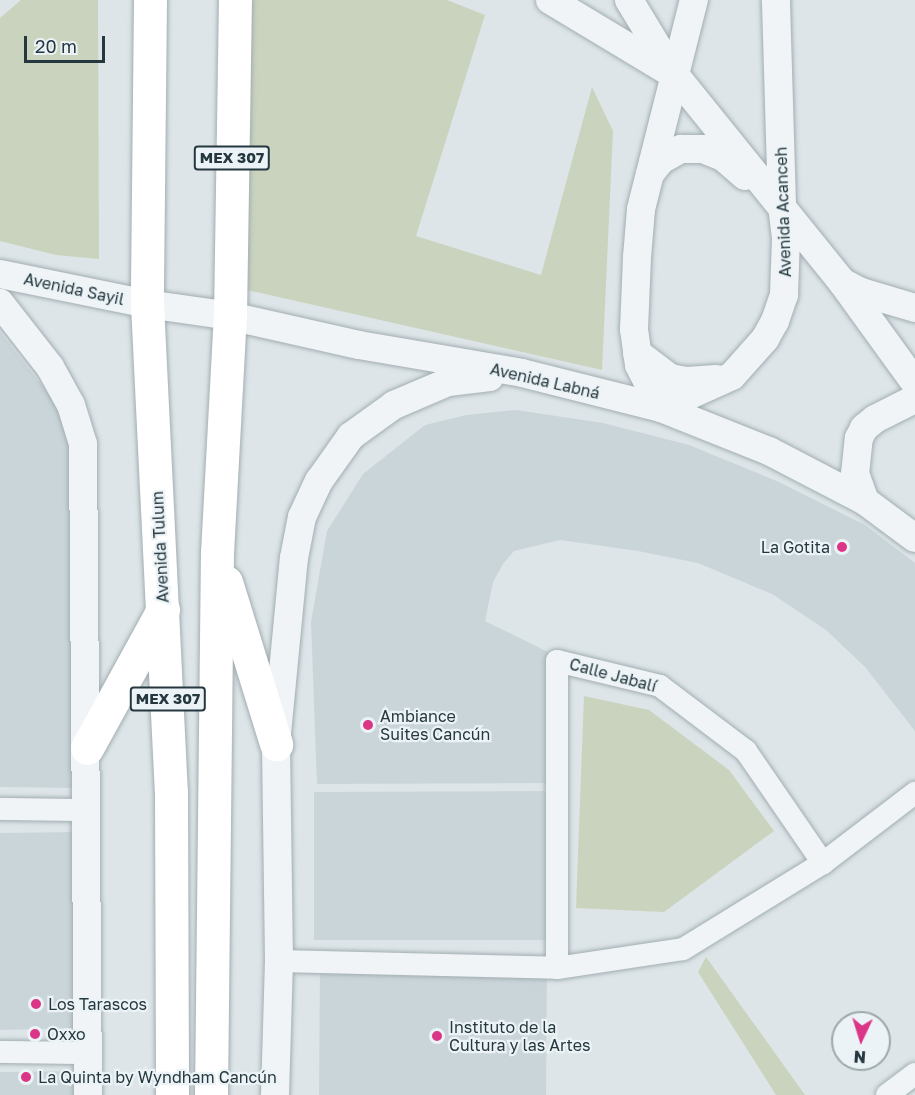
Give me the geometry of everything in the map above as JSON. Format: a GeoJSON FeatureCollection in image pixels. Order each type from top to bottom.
{"type":"FeatureCollection","features":[{"type":"Feature","properties":{"kind":"main road","name":"Avenida Tulum"},"geometry":{"type":"LineString","coordinates":[[150,0],[147,304],[171,791],[172,1095]]}},
{"type":"Feature","properties":{"kind":"main road","name":"MEX 307"},"geometry":{"type":"LineString","coordinates":[[211,1095],[217,553],[230,316],[235,0]]}},
{"type":"Feature","properties":{"kind":"main road"},"geometry":{"type":"LineString","coordinates":[[217,553],[276,744]]}},
{"type":"Feature","properties":{"kind":"main road"},"geometry":{"type":"LineString","coordinates":[[87,748],[163,610]]}},
{"type":"Feature","properties":{"kind":"street"},"geometry":{"type":"LineString","coordinates":[[550,0],[675,75]]}},
{"type":"Feature","properties":{"kind":"street"},"geometry":{"type":"LineString","coordinates":[[629,0],[675,75],[782,205],[842,282],[915,383]]}},
{"type":"Feature","properties":{"kind":"street"},"geometry":{"type":"LineString","coordinates":[[662,408],[639,365],[634,329],[637,257],[641,209],[694,0]]}},
{"type":"Feature","properties":{"kind":"street","name":"Avenida Acanceh"},"geometry":{"type":"LineString","coordinates":[[662,408],[732,376],[765,339],[776,321],[784,295],[786,238],[782,205],[776,0]]}},
{"type":"Feature","properties":{"kind":"street"},"geometry":{"type":"LineString","coordinates":[[650,174],[662,160],[681,149],[703,149],[723,158],[782,205]]}},
{"type":"Feature","properties":{"kind":"street","name":"Avenida Sayil"},"geometry":{"type":"LineString","coordinates":[[0,274],[147,304]]}},
{"type":"Feature","properties":{"kind":"street"},"geometry":{"type":"LineString","coordinates":[[842,282],[861,292],[915,308]]}},
{"type":"Feature","properties":{"kind":"street"},"geometry":{"type":"LineString","coordinates":[[0,303],[50,367],[71,405],[83,444],[88,1095]]}},
{"type":"Feature","properties":{"kind":"street","name":"Avenida Labná"},"geometry":{"type":"LineString","coordinates":[[147,304],[230,316],[359,345],[522,373],[662,408],[769,451],[865,501],[915,538]]}},
{"type":"Feature","properties":{"kind":"street"},"geometry":{"type":"LineString","coordinates":[[638,353],[670,378],[710,381],[732,376]]}},
{"type":"Feature","properties":{"kind":"street"},"geometry":{"type":"LineString","coordinates":[[275,1095],[279,961],[276,744],[294,558],[302,517],[319,481],[351,436],[394,405],[448,382],[522,373]]}},
{"type":"Feature","properties":{"kind":"street"},"geometry":{"type":"LineString","coordinates":[[865,501],[855,474],[859,438],[864,428],[875,419],[915,399]]}},
{"type":"Feature","properties":{"kind":"street","name":"Calle Jabalí"},"geometry":{"type":"LineString","coordinates":[[557,968],[557,661],[660,686],[746,751],[823,863]]}},
{"type":"Feature","properties":{"kind":"street"},"geometry":{"type":"LineString","coordinates":[[279,961],[557,968],[683,949],[823,863],[915,793]]}},
{"type":"Feature","properties":{"kind":"street"},"geometry":{"type":"LineString","coordinates":[[0,809],[87,810]]}},
{"type":"Feature","properties":{"kind":"street"},"geometry":{"type":"LineString","coordinates":[[0,1052],[87,1053]]}},
{"type":"Feature","properties":{"kind":"street"},"geometry":{"type":"LineString","coordinates":[[887,1095],[915,1074]]}},
{"type":"Feature","properties":{"kind":"shaded area"},"geometry":{"type":"Polygon","coordinates":[[[0,332],[58,406],[77,450],[79,788],[0,787],[0,332]]]}},
{"type":"Feature","properties":{"kind":"shaded area"},"geometry":{"type":"Polygon","coordinates":[[[516,410],[603,423],[689,445],[779,482],[865,525],[915,563],[915,731],[865,667],[826,630],[772,594],[698,563],[638,551],[560,540],[514,551],[503,564],[493,582],[485,621],[548,652],[546,783],[317,784],[311,622],[327,531],[363,474],[425,425],[466,415],[516,410]]]}},
{"type":"Feature","properties":{"kind":"shaded area"},"geometry":{"type":"Polygon","coordinates":[[[547,791],[547,940],[314,940],[314,792],[547,791]]]}},
{"type":"Feature","properties":{"kind":"shaded area"},"geometry":{"type":"Polygon","coordinates":[[[79,832],[79,1028],[0,1030],[0,833],[79,832]]]}},
{"type":"Feature","properties":{"kind":"shaded area","name":"Instituto de la Cultura y las Artes"},"geometry":{"type":"Polygon","coordinates":[[[547,970],[546,1095],[319,1095],[320,971],[547,970]]]}},
{"type":"Feature","properties":{"kind":"shaded area","name":"La Quinta by Wyndham Cancún"},"geometry":{"type":"Polygon","coordinates":[[[80,1071],[80,1095],[0,1095],[0,1072],[80,1071]]]}},
{"type":"Feature","properties":{"kind":"green space"},"geometry":{"type":"Polygon","coordinates":[[[21,0],[98,0],[99,259],[56,255],[0,241],[0,18],[21,0]]]}},
{"type":"Feature","properties":{"kind":"green space"},"geometry":{"type":"Polygon","coordinates":[[[248,0],[447,0],[485,15],[416,236],[541,275],[592,87],[613,131],[602,370],[247,290],[248,0]]]}},
{"type":"Feature","properties":{"kind":"green space"},"geometry":{"type":"Polygon","coordinates":[[[584,696],[649,710],[729,770],[774,831],[664,912],[576,908],[584,696]]]}},
{"type":"Feature","properties":{"kind":"green space"},"geometry":{"type":"Polygon","coordinates":[[[706,957],[805,1095],[776,1095],[698,972],[706,957]]]}},
{"type":"Feature","properties":{"kind":"place","name":"La Gotita"},"geometry":{"type":"Point","coordinates":[842,547]}},
{"type":"Feature","properties":{"kind":"place","name":"Ambiance Suites Cancún"},"geometry":{"type":"Point","coordinates":[368,725]}},
{"type":"Feature","properties":{"kind":"place","name":"Los Tarascos"},"geometry":{"type":"Point","coordinates":[36,1004]}},
{"type":"Feature","properties":{"kind":"place","name":"Oxxo"},"geometry":{"type":"Point","coordinates":[35,1034]}},
{"type":"Feature","properties":{"kind":"place","name":"Instituto de la Cultura y las Artes"},"geometry":{"type":"Point","coordinates":[437,1036]}},
{"type":"Feature","properties":{"kind":"place","name":"La Quinta by Wyndham Cancún"},"geometry":{"type":"Point","coordinates":[26,1077]}}]}
